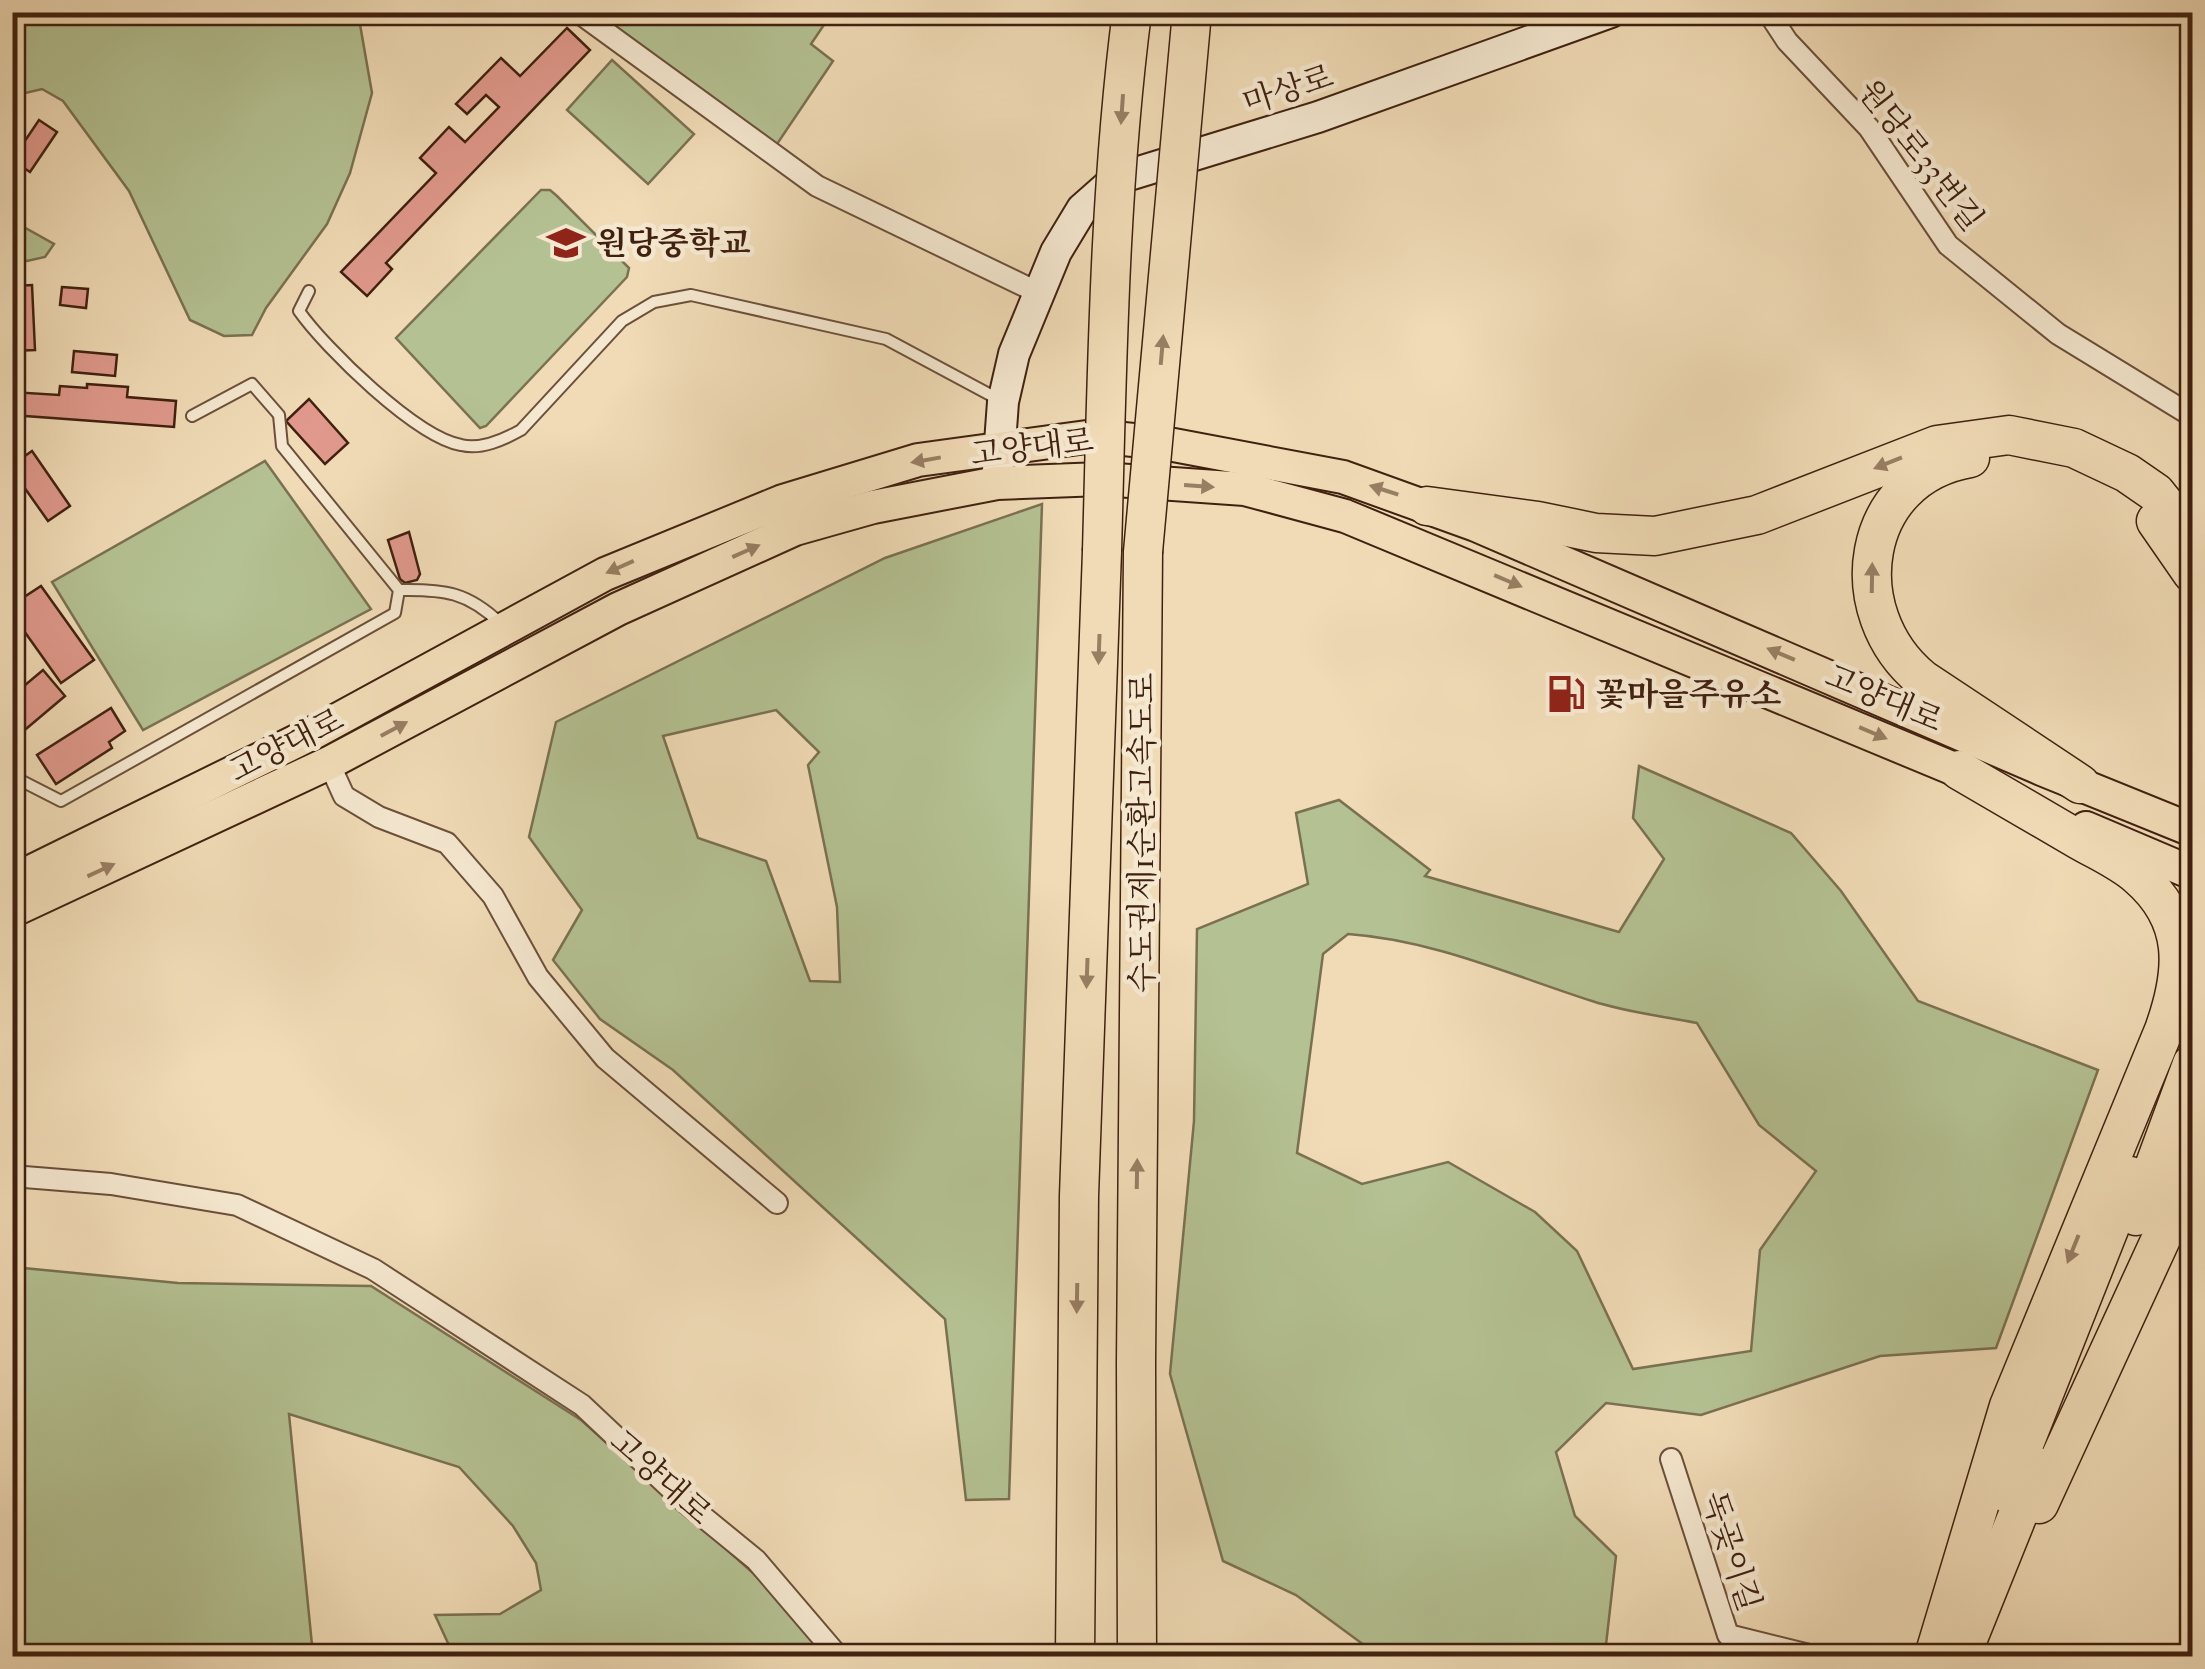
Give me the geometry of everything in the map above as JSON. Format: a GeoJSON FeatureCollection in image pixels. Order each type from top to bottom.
{"type":"FeatureCollection","features":[{"type":"Feature","properties":{"kind":"highway","name":"수도권제1순환고속도로"},"geometry":{"type":"LineString","coordinates":[[1075,1656],[1078,1196],[1114,244],[1132,12]]}},
{"type":"Feature","properties":{"kind":"highway","name":"수도권제1순환고속도로"},"geometry":{"type":"LineString","coordinates":[[1137,1656],[1143,552],[1192,12]]}},
{"type":"Feature","properties":{"kind":"highway"},"geometry":{"type":"LineString","coordinates":[[1427,506],[1538,521],[1596,534],[1656,536],[1757,515],[1937,445],[2009,436],[2074,448],[2127,473],[2156,493],[2192,538]]}},
{"type":"Feature","properties":{"kind":"highway"},"geometry":{"type":"LineString","coordinates":[[2080,784],[1947,698],[1904,664],[1886,638],[1870,591],[1870,568],[1880,529],[1908,488],[1928,474],[1955,460],[2021,455],[2079,471],[2133,500],[2154,519],[2192,572]]}},
{"type":"Feature","properties":{"kind":"highway"},"geometry":{"type":"LineString","coordinates":[[1951,1655],[2010,1406],[2164,1030],[2176,997],[2180,968],[2178,938],[2161,898],[2135,873],[1959,770]]}},
{"type":"Feature","properties":{"kind":"highway"},"geometry":{"type":"LineString","coordinates":[[1989,1593],[2192,1000]]}},
{"type":"Feature","properties":{"kind":"highway"},"geometry":{"type":"LineString","coordinates":[[1951,1655],[2048,1414],[2136,1216],[2192,1064]]}},
{"type":"Feature","properties":{"kind":"highway"},"geometry":{"type":"LineString","coordinates":[[1951,1655],[2050,1484],[2164,1230],[2192,1155]]}},
{"type":"Feature","properties":{"kind":"highway"},"geometry":{"type":"LineString","coordinates":[[1136,1363],[1158,1526],[1161,1656]]}},
{"type":"Feature","properties":{"kind":"main road","name":"고양대로"},"geometry":{"type":"LineString","coordinates":[[12,881],[313,732],[605,574],[783,500],[918,460],[1094,436],[1162,443],[1343,477],[1427,506],[2192,830]]}},
{"type":"Feature","properties":{"kind":"main road","name":"고양대로"},"geometry":{"type":"LineString","coordinates":[[12,911],[329,763],[618,608],[794,529],[873,507],[997,483],[1101,479],[1245,489],[1345,516],[1959,770],[2192,874]]}},
{"type":"Feature","properties":{"kind":"street"},"geometry":{"type":"LineString","coordinates":[[578,12],[817,186],[1040,293]]}},
{"type":"Feature","properties":{"kind":"street","name":"마상로"},"geometry":{"type":"LineString","coordinates":[[997,483],[1004,402],[1014,354],[1056,252],[1082,209],[1116,179],[1318,118],[1611,12]]}},
{"type":"Feature","properties":{"kind":"street","name":"원당로33번길"},"geometry":{"type":"LineString","coordinates":[[1768,12],[1786,41],[1869,128],[1948,245],[2058,334],[2192,416]]}},
{"type":"Feature","properties":{"kind":"street","name":"고양대로"},"geometry":{"type":"LineString","coordinates":[[329,763],[344,796],[379,817],[447,843],[493,896],[538,977],[606,1058],[777,1203]]}},
{"type":"Feature","properties":{"kind":"street","name":"고양대로"},"geometry":{"type":"LineString","coordinates":[[12,1176],[111,1184],[236,1205],[373,1269],[582,1406],[685,1502],[756,1560],[838,1656]]}},
{"type":"Feature","properties":{"kind":"street","name":"독곶이길"},"geometry":{"type":"LineString","coordinates":[[1672,1459],[1728,1635],[1812,1656]]}},
{"type":"Feature","properties":{"kind":"lane"},"geometry":{"type":"LineString","coordinates":[[309,291],[298,311],[312,330],[403,414],[461,446],[480,446],[520,430],[622,321],[654,302],[691,295],[886,339],[1004,402]]}},
{"type":"Feature","properties":{"kind":"lane"},"geometry":{"type":"LineString","coordinates":[[12,776],[61,802],[395,613],[399,590],[282,446],[279,415],[252,384],[192,416]]}},
{"type":"Feature","properties":{"kind":"lane"},"geometry":{"type":"LineString","coordinates":[[399,590],[456,594],[476,602],[502,626],[511,626]]}},
{"type":"Feature","properties":{"kind":"green space"},"geometry":{"type":"Polygon","coordinates":[[[13,13],[358,13],[372,93],[350,173],[327,224],[266,308],[252,335],[224,336],[190,320],[129,191],[63,101],[42,89],[13,96],[13,13]]]}},
{"type":"Feature","properties":{"kind":"green space"},"geometry":{"type":"Polygon","coordinates":[[[598,13],[832,13],[811,44],[833,61],[775,147],[598,13]]]}},
{"type":"Feature","properties":{"kind":"green space"},"geometry":{"type":"Polygon","coordinates":[[[612,60],[694,134],[648,184],[567,110],[612,60]]]}},
{"type":"Feature","properties":{"kind":"green space"},"geometry":{"type":"Polygon","coordinates":[[[541,190],[550,190],[557,196],[629,268],[627,277],[480,428],[396,338],[541,190]]]}},
{"type":"Feature","properties":{"kind":"green space"},"geometry":{"type":"Polygon","coordinates":[[[13,221],[54,244],[45,257],[27,261],[13,257],[13,221]]]}},
{"type":"Feature","properties":{"kind":"green space"},"geometry":{"type":"Polygon","coordinates":[[[265,461],[371,609],[143,730],[52,582],[265,461]]]}},
{"type":"Feature","properties":{"kind":"green space"},"geometry":{"type":"Polygon","coordinates":[[[1042,504],[1009,1499],[966,1500],[945,1319],[673,1070],[600,1019],[553,960],[582,910],[529,837],[556,722],[885,558],[1042,504]],[[776,710],[663,736],[698,838],[766,861],[810,981],[840,982],[837,907],[808,765],[819,752],[776,710]]]}},
{"type":"Feature","properties":{"kind":"green space"},"geometry":{"type":"Polygon","coordinates":[[[1639,766],[1791,833],[1841,891],[1918,1001],[2098,1070],[1996,1348],[1880,1356],[1701,1415],[1606,1403],[1556,1452],[1575,1516],[1616,1556],[1606,1645],[1583,1656],[1379,1656],[1296,1595],[1223,1561],[1170,1374],[1194,1121],[1197,929],[1308,884],[1296,813],[1339,800],[1430,870],[1425,876],[1619,932],[1664,859],[1633,818],[1639,766]],[[1348,934],[1323,954],[1297,1153],[1362,1184],[1448,1162],[1535,1212],[1577,1251],[1633,1369],[1751,1351],[1760,1250],[1816,1171],[1759,1125],[1697,1023],[1605,1005],[1472,960],[1348,934]]]}},
{"type":"Feature","properties":{"kind":"green space"},"geometry":{"type":"Polygon","coordinates":[[[13,1267],[178,1283],[371,1286],[581,1420],[800,1615],[825,1656],[454,1656],[435,1615],[500,1614],[541,1590],[536,1563],[513,1526],[459,1467],[289,1414],[312,1645],[296,1656],[16,1656],[13,1267]]]}},
{"type":"Feature","properties":{"kind":"building"},"geometry":{"type":"Polygon","coordinates":[[[567,28],[590,50],[386,263],[392,269],[367,296],[341,272],[436,173],[420,158],[449,127],[465,142],[499,107],[486,95],[467,114],[456,104],[501,58],[520,76],[567,28]]]}},
{"type":"Feature","properties":{"kind":"building"},"geometry":{"type":"Polygon","coordinates":[[[39,120],[57,132],[30,172],[12,160],[39,120]]]}},
{"type":"Feature","properties":{"kind":"building"},"geometry":{"type":"Polygon","coordinates":[[[32,285],[35,350],[12,351],[12,286],[32,285]]]}},
{"type":"Feature","properties":{"kind":"building"},"geometry":{"type":"Polygon","coordinates":[[[62,287],[88,289],[86,308],[60,305],[62,287]]]}},
{"type":"Feature","properties":{"kind":"building"},"geometry":{"type":"Polygon","coordinates":[[[74,351],[117,355],[115,376],[72,372],[74,351]]]}},
{"type":"Feature","properties":{"kind":"building"},"geometry":{"type":"Polygon","coordinates":[[[87,384],[128,387],[127,397],[176,401],[174,427],[12,415],[12,392],[59,395],[60,386],[87,388],[87,384]]]}},
{"type":"Feature","properties":{"kind":"building"},"geometry":{"type":"Polygon","coordinates":[[[309,399],[348,443],[325,464],[286,421],[309,399]]]}},
{"type":"Feature","properties":{"kind":"building"},"geometry":{"type":"Polygon","coordinates":[[[32,451],[70,506],[48,521],[12,470],[12,465],[32,451]]]}},
{"type":"Feature","properties":{"kind":"building"},"geometry":{"type":"Polygon","coordinates":[[[409,532],[420,574],[417,580],[405,583],[400,579],[388,540],[409,532]]]}},
{"type":"Feature","properties":{"kind":"building"},"geometry":{"type":"Polygon","coordinates":[[[41,586],[94,660],[61,683],[12,614],[12,605],[41,586]]]}},
{"type":"Feature","properties":{"kind":"building"},"geometry":{"type":"Polygon","coordinates":[[[43,670],[65,696],[20,734],[12,725],[12,696],[43,670]]]}},
{"type":"Feature","properties":{"kind":"building"},"geometry":{"type":"Polygon","coordinates":[[[111,708],[125,731],[109,742],[112,748],[56,784],[37,755],[111,708]]]}},
{"type":"Feature","properties":{"kind":"place","name":"원당중학교"},"geometry":{"type":"Point","coordinates":[566,243]}},
{"type":"Feature","properties":{"kind":"place","name":"꽃마을주유소"},"geometry":{"type":"Point","coordinates":[1566,694]}}]}
